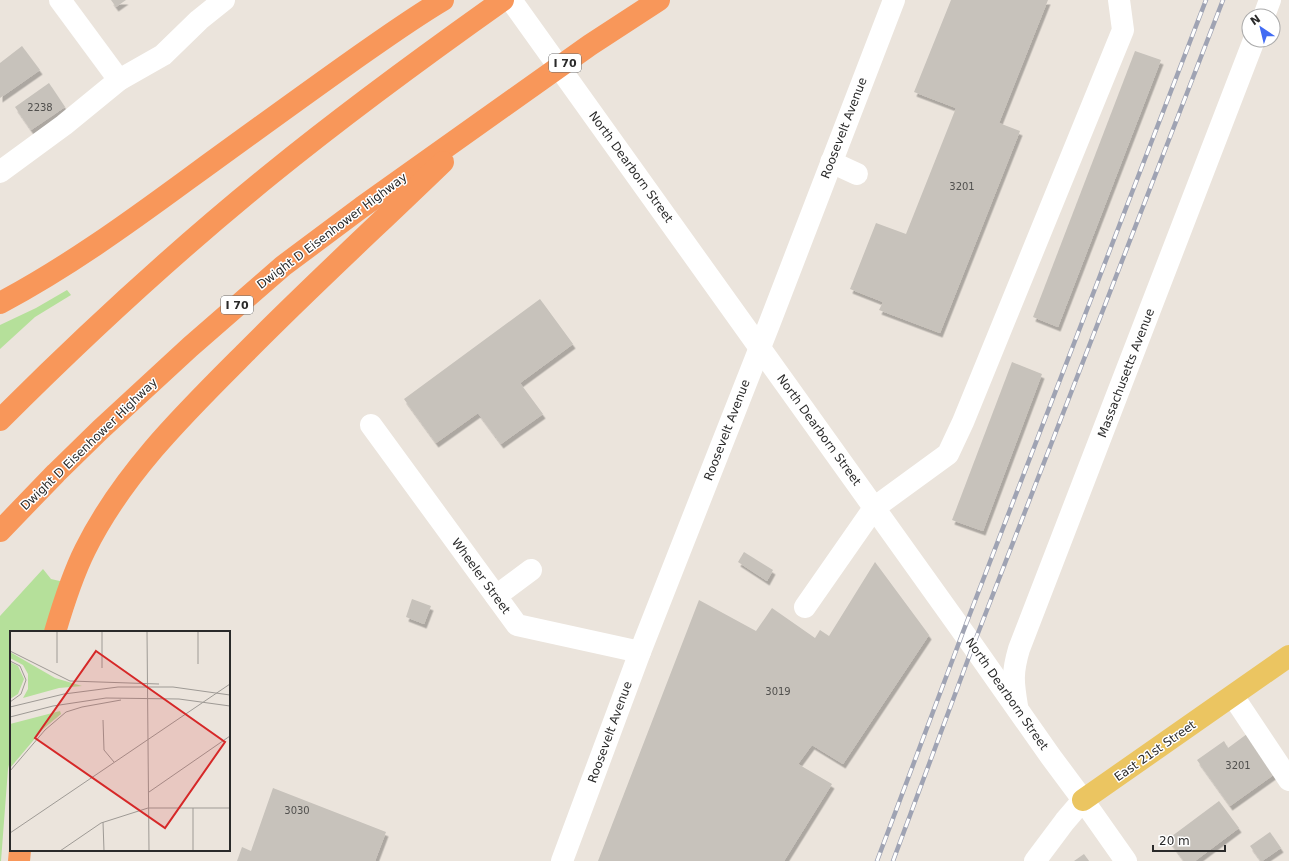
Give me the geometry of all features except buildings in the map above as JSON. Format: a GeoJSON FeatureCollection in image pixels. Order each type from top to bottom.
{"type":"FeatureCollection","features":[{"type":"Feature","properties":{"kind":"highway"},"geometry":{"type":"LineString","coordinates":[[0,420],[111,313],[236,202],[313,140],[503,0]]}},
{"type":"Feature","properties":{"kind":"highway","name":"Dwight D Eisenhower Highway"},"geometry":{"type":"LineString","coordinates":[[0,531],[100,430],[190,347],[283,266],[362,207],[499,109],[590,45],[659,0]]}},
{"type":"Feature","properties":{"kind":"highway"},"geometry":{"type":"LineString","coordinates":[[0,303],[24,290],[90,249],[133,220],[316,87],[434,5]]}},
{"type":"Feature","properties":{"kind":"highway"},"geometry":{"type":"LineString","coordinates":[[55,631],[73,578],[84,551],[105,513],[163,437],[266,332],[499,109]]}},
{"type":"Feature","properties":{"kind":"highway"},"geometry":{"type":"LineString","coordinates":[[19,861],[20,851]]}},
{"type":"Feature","properties":{"kind":"main road","name":"East 21st Street"},"geometry":{"type":"LineString","coordinates":[[1084,800],[1289,656]]}},
{"type":"Feature","properties":{"kind":"street"},"geometry":{"type":"LineString","coordinates":[[60,0],[119,80]]}},
{"type":"Feature","properties":{"kind":"street"},"geometry":{"type":"LineString","coordinates":[[0,172],[64,125],[119,80],[163,55],[199,20],[224,0]]}},
{"type":"Feature","properties":{"kind":"street","name":"North Dearborn Street"},"geometry":{"type":"LineString","coordinates":[[511,0],[1051,757],[1084,800],[1126,861]]}},
{"type":"Feature","properties":{"kind":"street","name":"Roosevelt Avenue"},"geometry":{"type":"LineString","coordinates":[[562,861],[640,652],[760,348],[894,0]]}},
{"type":"Feature","properties":{"kind":"street"},"geometry":{"type":"LineString","coordinates":[[1119,0],[1123,30]]}},
{"type":"Feature","properties":{"kind":"street"},"geometry":{"type":"LineString","coordinates":[[805,607],[874,508],[948,454],[963,422],[1123,30],[1133,0]]}},
{"type":"Feature","properties":{"kind":"street","name":"Massachusetts Avenue"},"geometry":{"type":"LineString","coordinates":[[1017,709],[1013,676],[1019,649],[1251,48]]}},
{"type":"Feature","properties":{"kind":"street"},"geometry":{"type":"LineString","coordinates":[[831,162],[857,174]]}},
{"type":"Feature","properties":{"kind":"street","name":"Wheeler Street"},"geometry":{"type":"LineString","coordinates":[[372,425],[517,625],[640,652]]}},
{"type":"Feature","properties":{"kind":"street"},"geometry":{"type":"LineString","coordinates":[[496,596],[531,570]]}},
{"type":"Feature","properties":{"kind":"street"},"geometry":{"type":"LineString","coordinates":[[1233,696],[1289,780]]}},
{"type":"Feature","properties":{"kind":"street","name":"East 21st Street"},"geometry":{"type":"LineString","coordinates":[[1035,861],[1065,821],[1084,800]]}},
{"type":"Feature","properties":{"kind":"green space"},"geometry":{"type":"Polygon","coordinates":[[[67,290],[71,295],[35,317],[0,349],[0,325],[36,308],[67,290]]]}},
{"type":"Feature","properties":{"kind":"green space"},"geometry":{"type":"Polygon","coordinates":[[[43,569],[51,579],[64,582],[44,631],[10,631],[10,760],[8,769],[1,861],[0,861],[0,616],[43,569]]]}},
{"type":"Feature","properties":{"kind":"railway"},"geometry":{"type":"LineString","coordinates":[[877,861],[963,632],[1206,0]]}},
{"type":"Feature","properties":{"kind":"railway"},"geometry":{"type":"LineString","coordinates":[[893,861],[973,646],[1223,0]]}}]}
